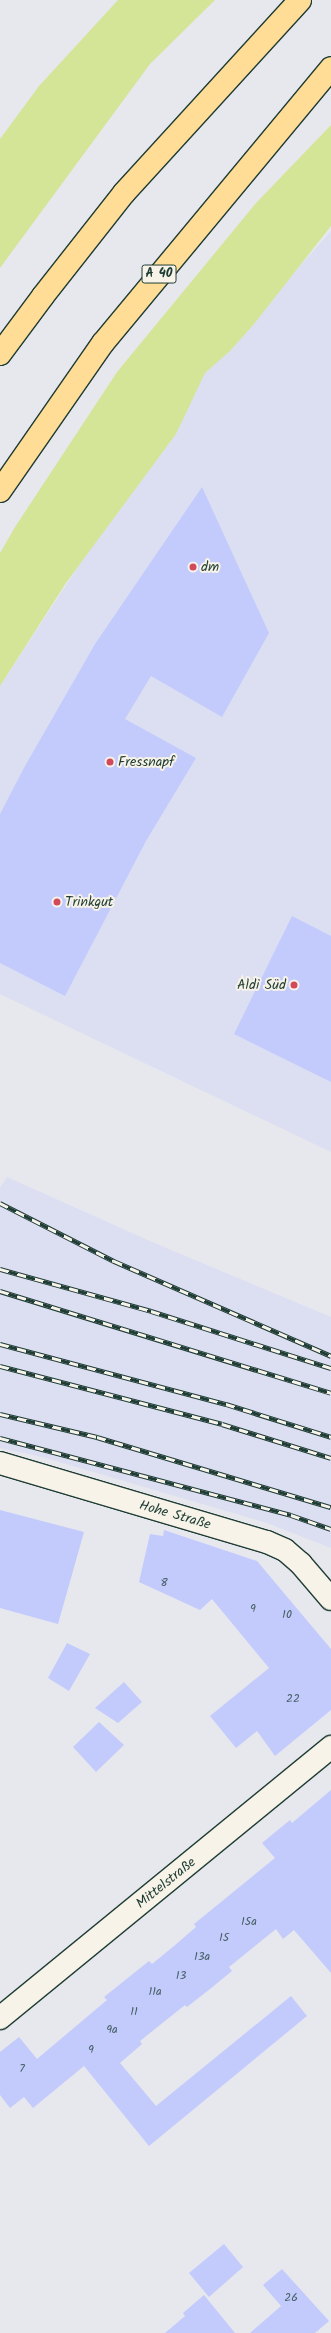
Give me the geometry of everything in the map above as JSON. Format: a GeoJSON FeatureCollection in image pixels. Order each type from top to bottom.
{"type":"FeatureCollection","features":[{"type":"Feature","properties":{"kind":"highway"},"geometry":{"type":"LineString","coordinates":[[0,354],[43,296],[124,193],[300,0]]}},
{"type":"Feature","properties":{"kind":"highway","name":"A 40"},"geometry":{"type":"LineString","coordinates":[[0,491],[103,343],[331,68]]}},
{"type":"Feature","properties":{"kind":"street","name":"Hohe Straße"},"geometry":{"type":"LineString","coordinates":[[0,1463],[267,1542],[285,1550],[301,1564],[331,1599]]}},
{"type":"Feature","properties":{"kind":"street","name":"Mittelstraße"},"geometry":{"type":"LineString","coordinates":[[0,2018],[331,1747]]}},
{"type":"Feature","properties":{"kind":"shaded area"},"geometry":{"type":"Polygon","coordinates":[[[331,231],[331,1152],[0,994],[0,686],[205,373],[331,231]]]}},
{"type":"Feature","properties":{"kind":"shaded area"},"geometry":{"type":"Polygon","coordinates":[[[7,1177],[152,1242],[331,1317],[331,1548],[267,1523],[42,1457],[0,1448],[0,1188],[7,1177]]]}},
{"type":"Feature","properties":{"kind":"green space"},"geometry":{"type":"Polygon","coordinates":[[[118,0],[215,0],[150,64],[0,268],[0,139],[39,86],[118,0]]]}},
{"type":"Feature","properties":{"kind":"green space"},"geometry":{"type":"Polygon","coordinates":[[[331,125],[331,226],[254,324],[230,351],[205,373],[176,434],[66,583],[0,686],[0,553],[15,527],[117,372],[256,203],[331,125]]]}},
{"type":"Feature","properties":{"kind":"building"},"geometry":{"type":"Polygon","coordinates":[[[202,487],[269,633],[222,717],[151,676],[125,719],[196,758],[146,841],[65,996],[0,963],[0,814],[25,766],[95,644],[202,487]]]}},
{"type":"Feature","properties":{"kind":"building","name":"Aldi Süd"},"geometry":{"type":"Polygon","coordinates":[[[292,916],[331,936],[331,1082],[234,1034],[292,916]]]}},
{"type":"Feature","properties":{"kind":"building"},"geometry":{"type":"Polygon","coordinates":[[[0,1510],[84,1532],[58,1624],[0,1608],[0,1510]]]}},
{"type":"Feature","properties":{"kind":"building"},"geometry":{"type":"Polygon","coordinates":[[[164,1530],[257,1561],[331,1649],[331,1710],[275,1756],[257,1731],[236,1748],[210,1716],[269,1668],[212,1599],[200,1610],[139,1582],[150,1534],[163,1536],[164,1530]]]}},
{"type":"Feature","properties":{"kind":"building"},"geometry":{"type":"Polygon","coordinates":[[[67,1643],[90,1654],[69,1691],[48,1678],[67,1643]]]}},
{"type":"Feature","properties":{"kind":"building"},"geometry":{"type":"Polygon","coordinates":[[[124,1682],[142,1702],[118,1723],[95,1708],[124,1682]]]}},
{"type":"Feature","properties":{"kind":"building"},"geometry":{"type":"Polygon","coordinates":[[[99,1722],[124,1745],[96,1772],[73,1747],[99,1722]]]}},
{"type":"Feature","properties":{"kind":"building"},"geometry":{"type":"Polygon","coordinates":[[[331,1790],[331,1973],[294,1930],[283,1939],[276,1929],[229,1967],[232,1971],[187,2007],[185,2005],[140,2041],[142,2044],[120,2063],[156,2106],[291,1996],[307,2016],[149,2146],[84,2066],[33,2108],[24,2097],[10,2108],[0,2095],[0,2052],[19,2037],[37,2059],[107,2000],[104,1997],[149,1961],[152,1964],[196,1927],[194,1924],[275,1858],[262,1843],[290,1820],[292,1823],[331,1790]]]}},
{"type":"Feature","properties":{"kind":"building"},"geometry":{"type":"Polygon","coordinates":[[[224,2244],[243,2267],[209,2297],[189,2273],[224,2244]]]}},
{"type":"Feature","properties":{"kind":"building"},"geometry":{"type":"Polygon","coordinates":[[[282,2269],[329,2321],[315,2333],[250,2333],[281,2306],[263,2285],[282,2269]]]}},
{"type":"Feature","properties":{"kind":"building"},"geometry":{"type":"Polygon","coordinates":[[[204,2295],[235,2333],[165,2333],[185,2316],[183,2313],[204,2295]]]}},
{"type":"Feature","properties":{"kind":"railway"},"geometry":{"type":"LineString","coordinates":[[0,1203],[114,1261],[331,1356]]}},
{"type":"Feature","properties":{"kind":"railway"},"geometry":{"type":"LineString","coordinates":[[0,1269],[151,1311],[331,1368]]}},
{"type":"Feature","properties":{"kind":"railway"},"geometry":{"type":"LineString","coordinates":[[0,1291],[331,1393]]}},
{"type":"Feature","properties":{"kind":"railway"},"geometry":{"type":"LineString","coordinates":[[0,1344],[226,1404],[331,1437]]}},
{"type":"Feature","properties":{"kind":"railway"},"geometry":{"type":"LineString","coordinates":[[0,1366],[222,1424],[331,1458]]}},
{"type":"Feature","properties":{"kind":"railway"},"geometry":{"type":"LineString","coordinates":[[0,1414],[97,1437],[331,1507]]}},
{"type":"Feature","properties":{"kind":"railway"},"geometry":{"type":"LineString","coordinates":[[0,1438],[291,1515],[331,1529]]}},
{"type":"Feature","properties":{"kind":"place","name":"dm"},"geometry":{"type":"Point","coordinates":[193,567]}},
{"type":"Feature","properties":{"kind":"place","name":"Fressnapf"},"geometry":{"type":"Point","coordinates":[110,762]}},
{"type":"Feature","properties":{"kind":"place","name":"Trinkgut"},"geometry":{"type":"Point","coordinates":[57,902]}},
{"type":"Feature","properties":{"kind":"place","name":"Aldi Süd"},"geometry":{"type":"Point","coordinates":[294,985]}}]}
